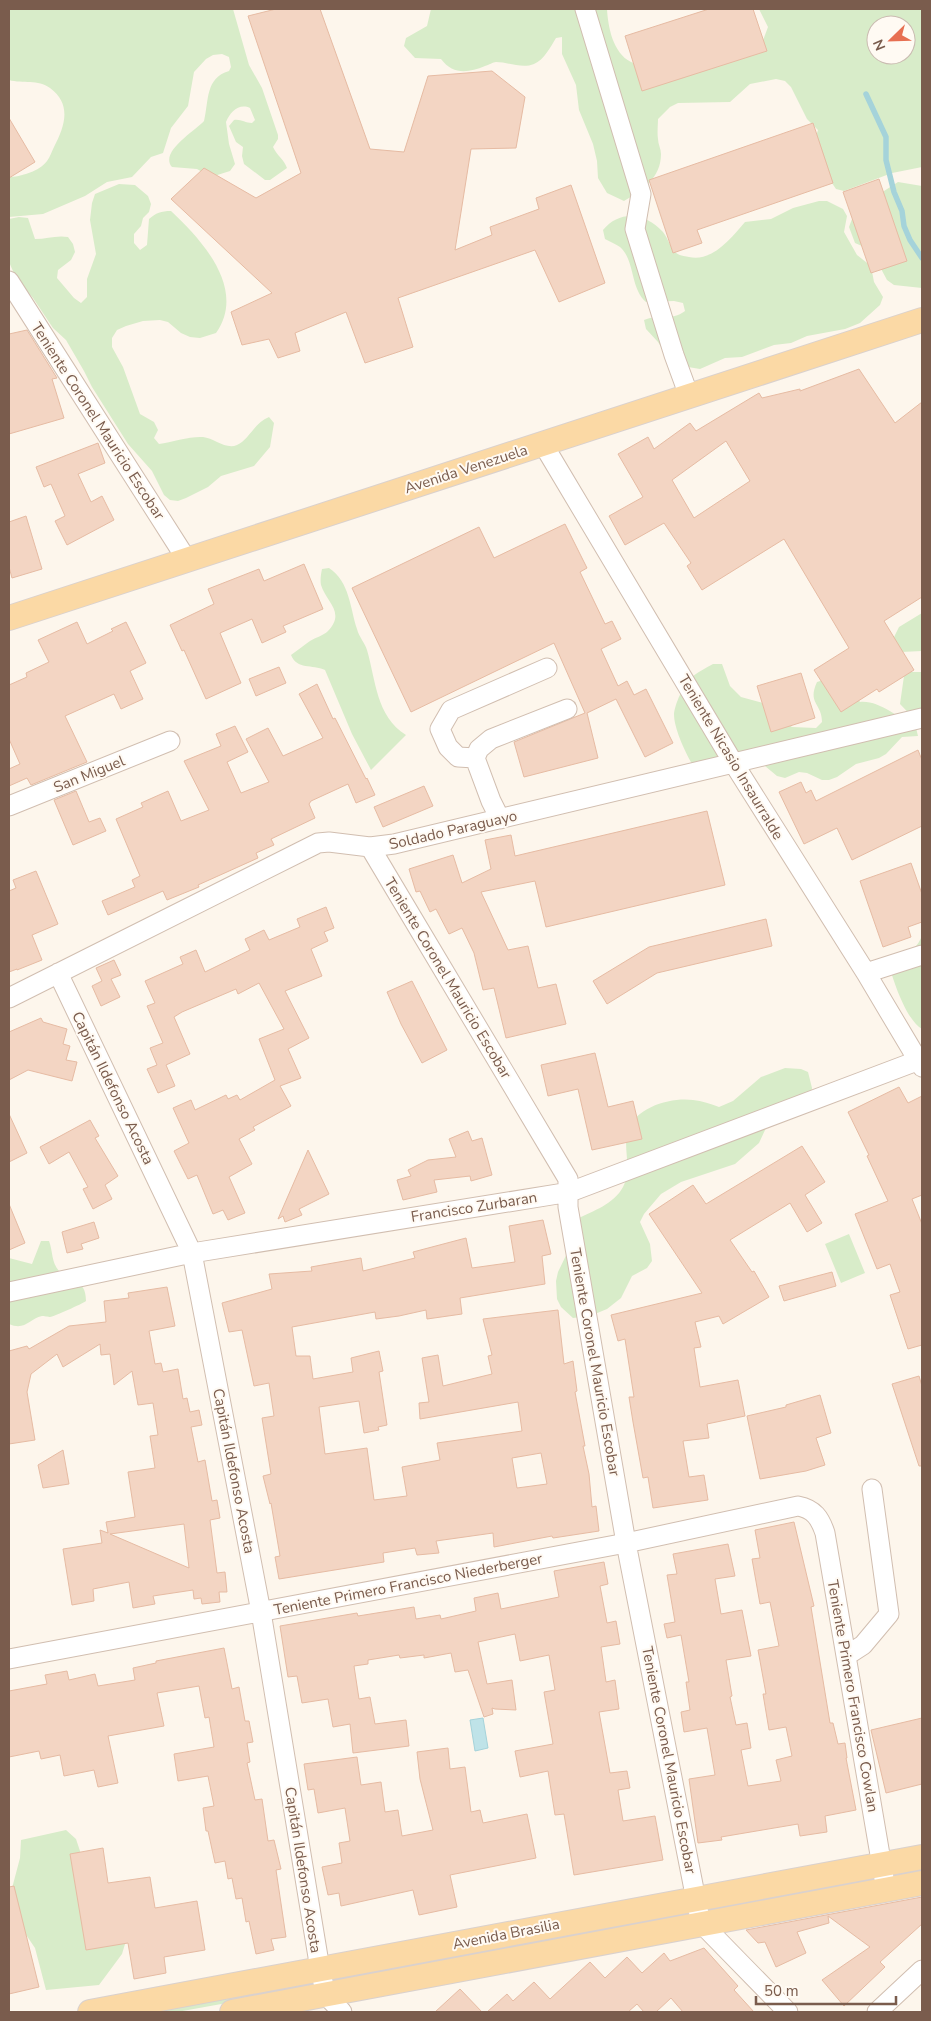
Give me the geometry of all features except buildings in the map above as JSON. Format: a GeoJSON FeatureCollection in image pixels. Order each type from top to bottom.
{"type":"FeatureCollection","features":[{"type":"Feature","properties":{"kind":"main road","name":"Avenida Venezuela"},"geometry":{"type":"LineString","coordinates":[[9,618],[922,320]]}},
{"type":"Feature","properties":{"kind":"main road","name":"Avenida Brasilia"},"geometry":{"type":"LineString","coordinates":[[90,2012],[922,1857]]}},
{"type":"Feature","properties":{"kind":"main road","name":"Avenida Brasilia"},"geometry":{"type":"LineString","coordinates":[[232,2012],[922,1883]]}},
{"type":"Feature","properties":{"kind":"main road"},"geometry":{"type":"LineString","coordinates":[[453,1944],[456,1970]]}},
{"type":"Feature","properties":{"kind":"street"},"geometry":{"type":"LineString","coordinates":[[585,9],[641,194],[635,229],[676,362],[689,396]]}},
{"type":"Feature","properties":{"kind":"street","name":"Teniente Coronel Mauricio Escobar"},"geometry":{"type":"LineString","coordinates":[[9,281],[187,560]]}},
{"type":"Feature","properties":{"kind":"street","name":"Teniente Nicasio Insaurralde"},"geometry":{"type":"LineString","coordinates":[[543,444],[734,764],[921,1063]]}},
{"type":"Feature","properties":{"kind":"street"},"geometry":{"type":"LineString","coordinates":[[475,758],[458,757],[448,747],[440,729],[451,710],[547,668]]}},
{"type":"Feature","properties":{"kind":"street"},"geometry":{"type":"LineString","coordinates":[[500,819],[491,801],[475,758],[479,749],[490,739],[567,709]]}},
{"type":"Feature","properties":{"kind":"street","name":"Soldado Paraguayo"},"geometry":{"type":"LineString","coordinates":[[9,998],[318,843],[330,842],[370,847],[394,844],[922,718]]}},
{"type":"Feature","properties":{"kind":"street","name":"San Miguel"},"geometry":{"type":"LineString","coordinates":[[9,806],[170,741]]}},
{"type":"Feature","properties":{"kind":"street","name":"Teniente Coronel Mauricio Escobar"},"geometry":{"type":"LineString","coordinates":[[370,847],[566,1175],[570,1192],[568,1207],[626,1543],[702,1924]]}},
{"type":"Feature","properties":{"kind":"street"},"geometry":{"type":"LineString","coordinates":[[866,973],[922,955]]}},
{"type":"Feature","properties":{"kind":"street","name":"Capitán Ildefonso Acosta"},"geometry":{"type":"LineString","coordinates":[[58,973],[192,1253],[261,1612],[320,1969],[326,1994]]}},
{"type":"Feature","properties":{"kind":"street","name":"Francisco Zurbaran"},"geometry":{"type":"LineString","coordinates":[[9,1292],[192,1253],[570,1192],[921,1063]]}},
{"type":"Feature","properties":{"kind":"street"},"geometry":{"type":"LineString","coordinates":[[846,1656],[863,1645],[889,1614],[872,1489]]}},
{"type":"Feature","properties":{"kind":"street","name":"Teniente Primero Francisco Niederberger"},"geometry":{"type":"LineString","coordinates":[[9,1659],[626,1543],[798,1506],[807,1508]]}},
{"type":"Feature","properties":{"kind":"street","name":"Teniente Primero Francisco Cowlan"},"geometry":{"type":"LineString","coordinates":[[807,1508],[820,1520],[825,1533],[886,1890]]}},
{"type":"Feature","properties":{"kind":"street"},"geometry":{"type":"LineString","coordinates":[[702,1924],[788,2012]]}},
{"type":"Feature","properties":{"kind":"street"},"geometry":{"type":"LineString","coordinates":[[877,2012],[922,1970]]}},
{"type":"Feature","properties":{"kind":"street"},"geometry":{"type":"LineString","coordinates":[[326,1994],[342,2012]]}},
{"type":"Feature","properties":{"kind":"green space"},"geometry":{"type":"Polygon","coordinates":[[[9,9],[233,9],[249,65],[262,88],[278,135],[278,139],[273,147],[287,168],[270,180],[265,180],[244,164],[242,156],[243,147],[236,142],[229,126],[234,120],[252,123],[255,120],[250,108],[246,107],[235,109],[226,122],[229,144],[235,164],[230,171],[211,177],[197,169],[172,167],[169,161],[174,148],[204,121],[209,91],[212,85],[221,74],[229,71],[231,67],[229,57],[222,54],[213,55],[206,59],[194,72],[188,106],[171,128],[163,153],[151,157],[132,177],[107,182],[85,196],[43,214],[9,217],[9,177],[29,173],[44,165],[61,131],[64,108],[57,94],[45,85],[9,80],[9,9]]]}},
{"type":"Feature","properties":{"kind":"green space"},"geometry":{"type":"Polygon","coordinates":[[[431,9],[607,9],[610,31],[620,52],[631,62],[646,66],[762,43],[768,27],[759,9],[922,9],[922,167],[892,173],[844,191],[836,189],[813,155],[813,146],[818,130],[807,119],[791,87],[785,81],[776,79],[750,84],[730,102],[678,103],[670,107],[658,119],[658,143],[661,154],[658,170],[644,188],[624,201],[607,193],[598,178],[593,144],[579,110],[576,85],[562,54],[562,37],[556,38],[544,56],[534,64],[520,66],[496,62],[467,71],[451,68],[441,59],[415,58],[404,46],[406,38],[427,26],[431,9]]]}},
{"type":"Feature","properties":{"kind":"green space"},"geometry":{"type":"Polygon","coordinates":[[[898,182],[922,186],[922,288],[894,285],[887,280],[871,250],[855,243],[849,227],[852,219],[873,206],[884,191],[898,182]]]}},
{"type":"Feature","properties":{"kind":"green space"},"geometry":{"type":"Polygon","coordinates":[[[119,184],[135,185],[148,196],[151,204],[149,212],[143,218],[141,226],[134,234],[134,243],[140,250],[147,245],[149,219],[164,211],[171,211],[207,251],[217,266],[224,283],[226,299],[224,316],[216,333],[200,338],[190,337],[181,333],[168,322],[160,320],[143,321],[126,326],[117,330],[112,338],[112,347],[123,367],[140,414],[154,422],[158,430],[154,438],[159,444],[187,438],[203,437],[224,445],[233,446],[241,443],[259,423],[269,417],[274,423],[270,447],[254,466],[221,476],[208,487],[178,501],[170,500],[164,495],[152,471],[128,444],[92,387],[66,340],[53,328],[33,298],[16,278],[9,262],[9,219],[28,218],[35,239],[59,236],[68,237],[73,244],[75,252],[71,260],[58,270],[57,278],[74,298],[81,303],[87,297],[87,279],[96,254],[90,220],[92,203],[95,194],[119,184]]]}},
{"type":"Feature","properties":{"kind":"green space"},"geometry":{"type":"Polygon","coordinates":[[[819,201],[827,201],[843,209],[847,216],[844,232],[857,255],[871,266],[874,282],[883,297],[880,305],[860,323],[845,329],[807,336],[791,343],[774,345],[742,357],[725,358],[700,369],[682,366],[668,358],[658,342],[646,329],[644,320],[680,314],[685,311],[683,303],[674,301],[646,302],[637,289],[625,253],[620,247],[605,239],[603,230],[610,223],[625,216],[641,217],[663,232],[677,253],[698,258],[706,256],[721,247],[745,222],[771,219],[793,208],[819,201]]]}},
{"type":"Feature","properties":{"kind":"green space"},"geometry":{"type":"Polygon","coordinates":[[[329,568],[341,580],[345,588],[358,632],[367,650],[375,686],[383,708],[396,727],[406,735],[371,770],[352,734],[325,670],[301,665],[291,655],[310,641],[326,633],[333,624],[335,613],[323,591],[321,583],[322,569],[329,568]]]}},
{"type":"Feature","properties":{"kind":"green space"},"geometry":{"type":"Polygon","coordinates":[[[922,613],[922,651],[901,652],[892,641],[899,627],[922,613]]]}},
{"type":"Feature","properties":{"kind":"green space"},"geometry":{"type":"Polygon","coordinates":[[[713,664],[722,664],[730,686],[741,697],[763,703],[792,727],[816,728],[822,722],[820,711],[814,699],[814,689],[817,682],[833,677],[856,696],[860,702],[867,702],[882,707],[916,728],[918,736],[902,737],[886,754],[879,758],[856,764],[829,780],[822,780],[807,773],[799,772],[785,778],[777,776],[765,766],[756,765],[695,769],[679,735],[674,714],[680,695],[687,682],[713,664]]]}},
{"type":"Feature","properties":{"kind":"green space"},"geometry":{"type":"Polygon","coordinates":[[[910,672],[922,672],[922,727],[900,704],[904,676],[910,672]]]}},
{"type":"Feature","properties":{"kind":"green space"},"geometry":{"type":"Polygon","coordinates":[[[922,936],[922,1029],[916,1024],[905,1007],[887,958],[911,950],[922,936]]]}},
{"type":"Feature","properties":{"kind":"green space"},"geometry":{"type":"Polygon","coordinates":[[[785,1068],[801,1069],[808,1072],[812,1088],[811,1096],[766,1128],[759,1143],[735,1164],[681,1182],[661,1194],[644,1214],[640,1222],[650,1244],[652,1261],[647,1268],[632,1276],[621,1298],[607,1309],[590,1316],[573,1318],[561,1307],[557,1299],[556,1281],[558,1272],[573,1241],[577,1219],[609,1202],[623,1187],[627,1173],[626,1137],[632,1122],[638,1115],[655,1105],[675,1100],[696,1100],[719,1107],[733,1101],[761,1077],[785,1068]]]}},
{"type":"Feature","properties":{"kind":"green space"},"geometry":{"type":"Polygon","coordinates":[[[849,1234],[865,1273],[841,1283],[825,1244],[849,1234]]]}},
{"type":"Feature","properties":{"kind":"green space"},"geometry":{"type":"Polygon","coordinates":[[[41,1241],[49,1241],[56,1268],[83,1288],[86,1301],[50,1317],[38,1317],[23,1325],[14,1326],[9,1324],[9,1258],[32,1264],[41,1241]]]}},
{"type":"Feature","properties":{"kind":"green space"},"geometry":{"type":"Polygon","coordinates":[[[66,1830],[76,1839],[85,1866],[131,1924],[122,1954],[99,1985],[46,1990],[35,1948],[10,1911],[11,1892],[20,1858],[21,1840],[66,1830]]]}},
{"type":"Feature","properties":{"kind":"green space"},"geometry":{"type":"Polygon","coordinates":[[[871,1877],[872,1882],[726,1909],[725,1906],[871,1877]]]}},
{"type":"Feature","properties":{"kind":"green space"},"geometry":{"type":"Polygon","coordinates":[[[680,1913],[681,1917],[478,1954],[477,1951],[680,1913]]]}},
{"type":"Feature","properties":{"kind":"green space"},"geometry":{"type":"Polygon","coordinates":[[[304,1984],[304,1989],[177,2012],[146,2012],[304,1984]]]}},
{"type":"Feature","properties":{"kind":"water"},"geometry":{"type":"Polygon","coordinates":[[[483,1718],[488,1748],[475,1751],[470,1720],[483,1718]]]}},
{"type":"Feature","properties":{"kind":"waterway"},"geometry":{"type":"LineString","coordinates":[[866,94],[886,137],[886,160],[894,192],[902,211],[904,226],[910,240],[922,258]]}}]}
